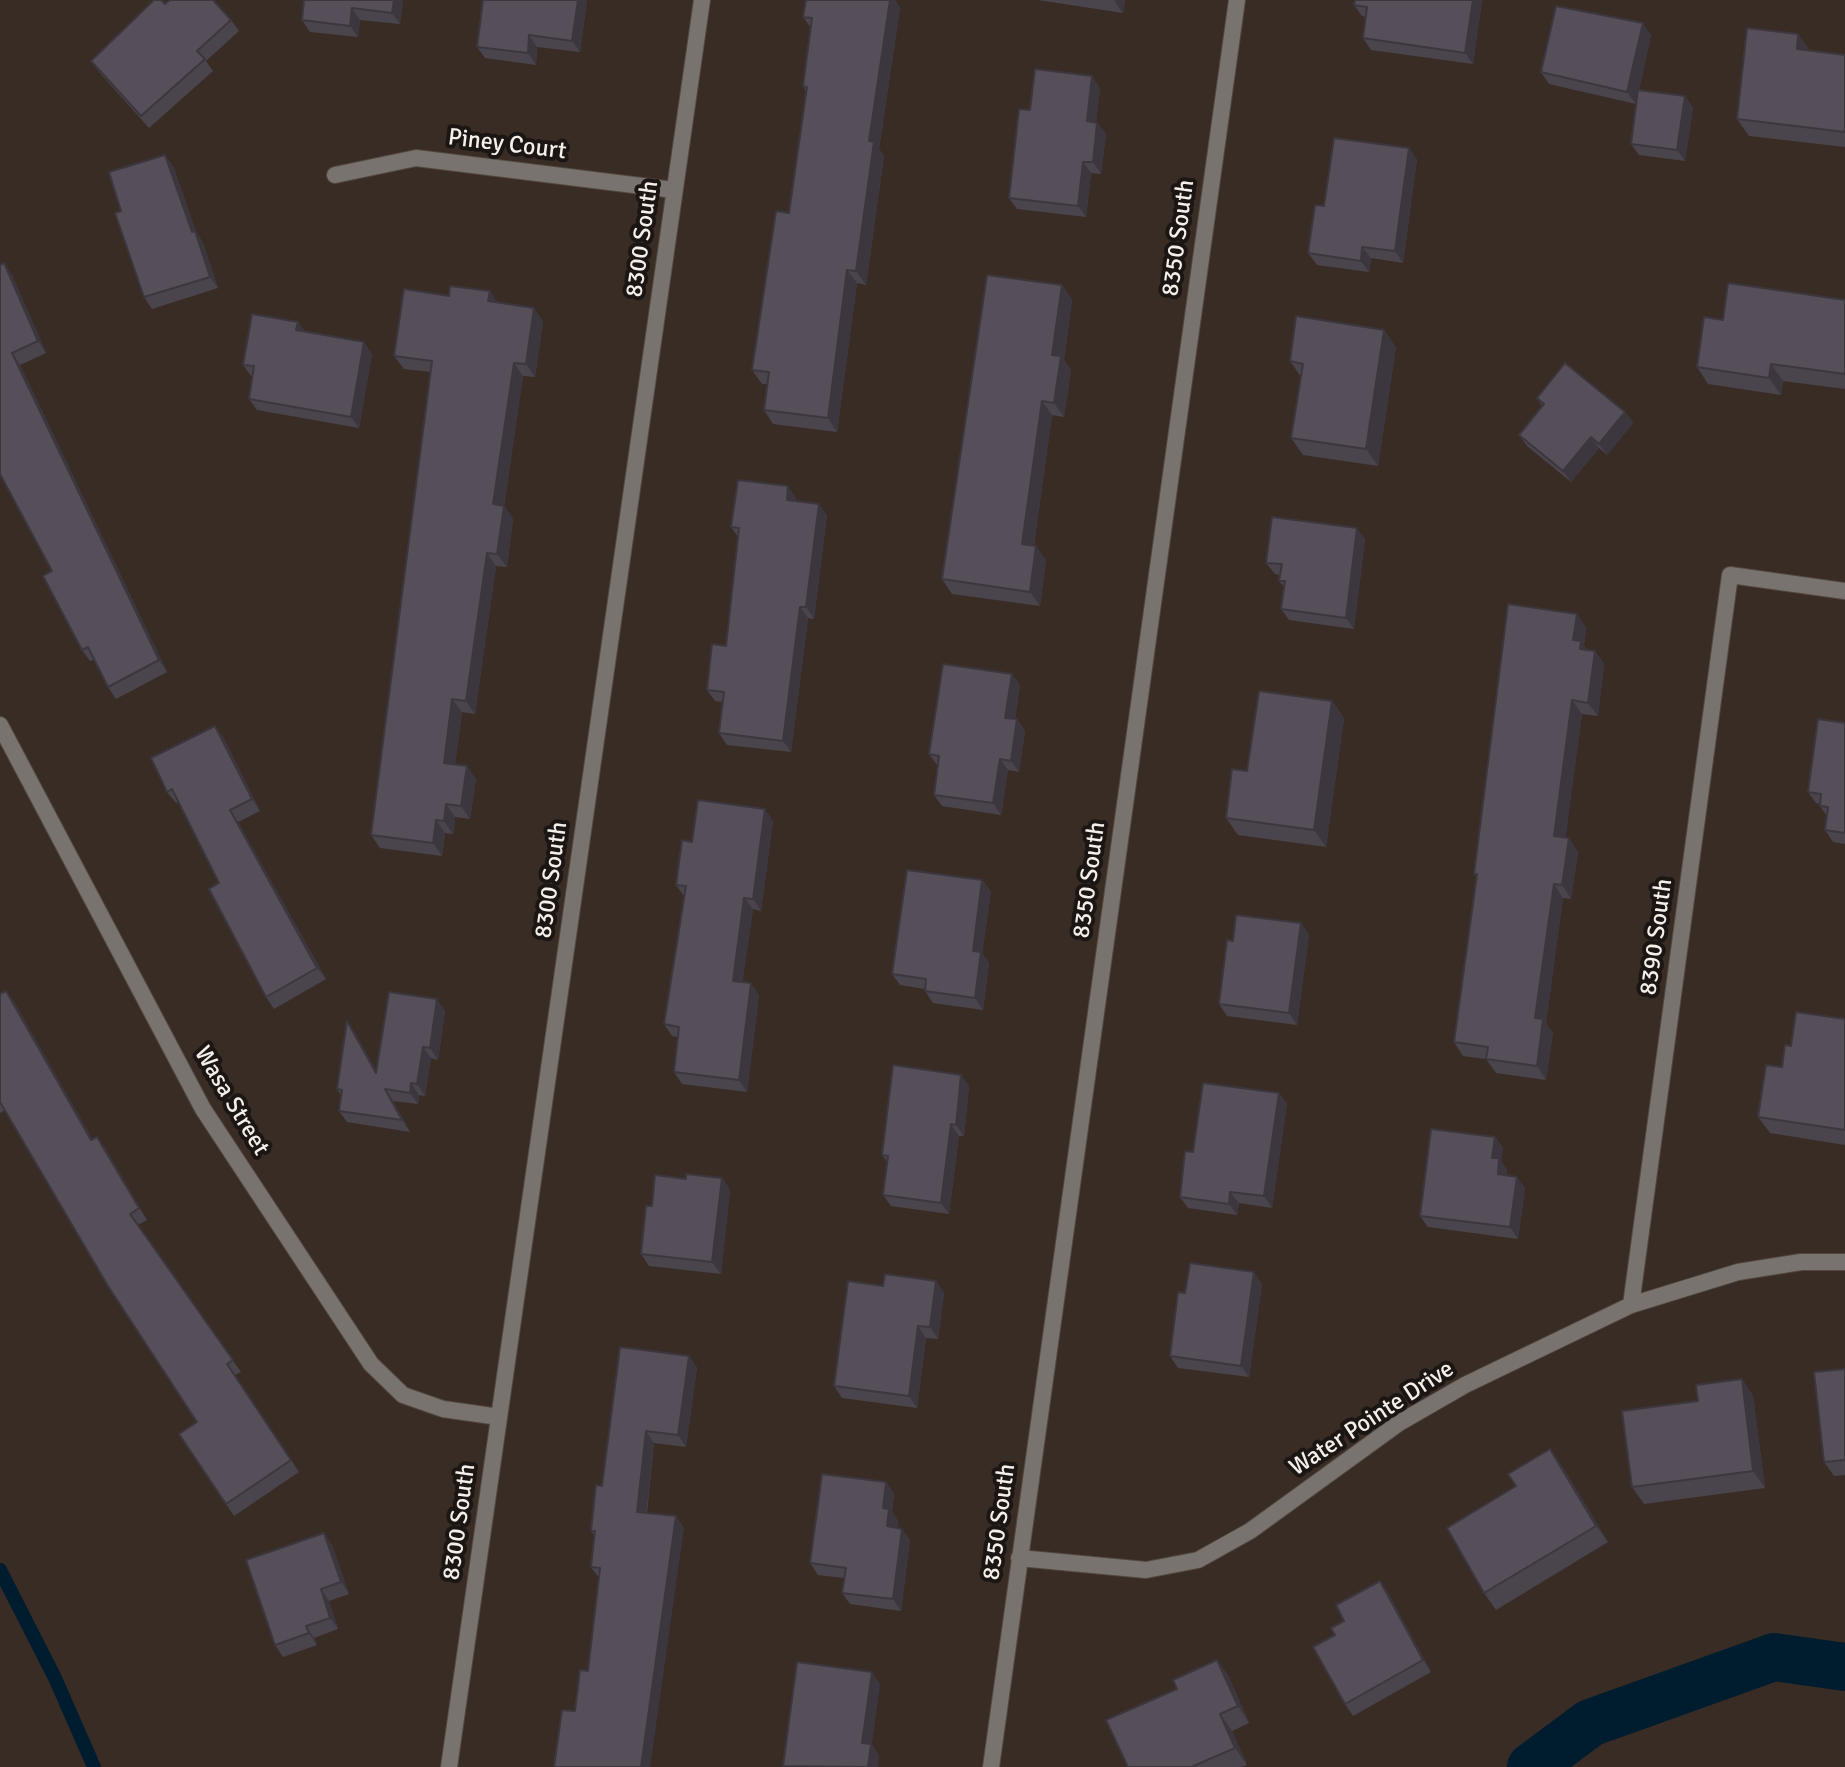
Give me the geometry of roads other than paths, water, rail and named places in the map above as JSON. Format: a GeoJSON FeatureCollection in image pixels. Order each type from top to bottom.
{"type":"FeatureCollection","features":[{"type":"Feature","properties":{"kind":"street","name":"8300 South"},"geometry":{"type":"LineString","coordinates":[[449,1767],[702,0]]}},
{"type":"Feature","properties":{"kind":"street","name":"8350 South"},"geometry":{"type":"LineString","coordinates":[[991,1767],[1237,0]]}},
{"type":"Feature","properties":{"kind":"street","name":"Piney Court"},"geometry":{"type":"LineString","coordinates":[[335,175],[416,158],[674,190]]}},
{"type":"Feature","properties":{"kind":"street","name":"8390 South"},"geometry":{"type":"LineString","coordinates":[[1631,1305],[1730,575],[1845,591]]}},
{"type":"Feature","properties":{"kind":"street","name":"Wasa Street"},"geometry":{"type":"LineString","coordinates":[[0,725],[203,1109],[371,1364],[403,1395],[443,1409],[499,1417]]}},
{"type":"Feature","properties":{"kind":"street","name":"Water Pointe Drive"},"geometry":{"type":"LineString","coordinates":[[1019,1558],[1146,1570],[1198,1560],[1250,1531],[1399,1423],[1465,1385],[1631,1305],[1738,1272],[1801,1262],[1845,1262]]}},
{"type":"Feature","properties":{"kind":"waterway"},"geometry":{"type":"LineString","coordinates":[[0,1570],[55,1678],[94,1767]]}},
{"type":"Feature","properties":{"kind":"waterway"},"geometry":{"type":"LineString","coordinates":[[1531,1767],[1590,1723],[1774,1657],[1845,1667]]}}]}
